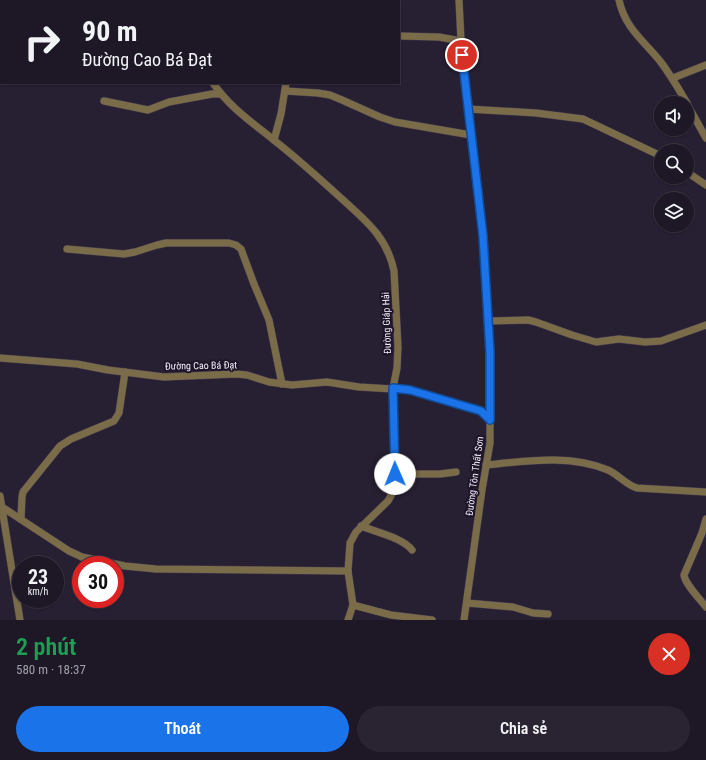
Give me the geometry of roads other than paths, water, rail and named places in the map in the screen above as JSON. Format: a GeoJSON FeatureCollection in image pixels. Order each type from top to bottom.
{"type":"FeatureCollection","features":[{"type":"Feature","properties":{"kind":"street","name":"Đường Tôn Thất Sơn"},"geometry":{"type":"LineString","coordinates":[[459,0],[461,41],[483,236],[490,352],[490,443],[464,620]]}},
{"type":"Feature","properties":{"kind":"street"},"geometry":{"type":"LineString","coordinates":[[619,0],[623,15],[628,25],[672,78],[683,96]]}},
{"type":"Feature","properties":{"kind":"street"},"geometry":{"type":"LineString","coordinates":[[400,36],[439,37],[461,41]]}},
{"type":"Feature","properties":{"kind":"street"},"geometry":{"type":"LineString","coordinates":[[672,78],[706,65]]}},
{"type":"Feature","properties":{"kind":"street","name":"Đường Giáp Hải"},"geometry":{"type":"LineString","coordinates":[[214,84],[221,94],[238,111],[274,140],[361,216],[384,243],[392,260],[395,281],[398,347],[397,368],[393,388],[395,486],[391,496],[385,504],[361,526],[353,536],[350,543],[348,571],[353,605],[348,620]]}},
{"type":"Feature","properties":{"kind":"street"},"geometry":{"type":"LineString","coordinates":[[274,140],[281,114],[286,84]]}},
{"type":"Feature","properties":{"kind":"street"},"geometry":{"type":"LineString","coordinates":[[285,91],[330,95],[395,122],[471,135]]}},
{"type":"Feature","properties":{"kind":"street"},"geometry":{"type":"LineString","coordinates":[[104,101],[148,110],[169,102],[212,94],[221,94]]}},
{"type":"Feature","properties":{"kind":"street"},"geometry":{"type":"LineString","coordinates":[[468,109],[536,113],[582,119],[654,153]]}},
{"type":"Feature","properties":{"kind":"street"},"geometry":{"type":"LineString","coordinates":[[694,116],[706,138]]}},
{"type":"Feature","properties":{"kind":"street"},"geometry":{"type":"LineString","coordinates":[[703,179],[706,185]]}},
{"type":"Feature","properties":{"kind":"street"},"geometry":{"type":"LineString","coordinates":[[67,249],[124,254],[157,245],[172,243],[236,244],[242,252],[269,320],[282,384]]}},
{"type":"Feature","properties":{"kind":"street"},"geometry":{"type":"LineString","coordinates":[[488,321],[528,320],[596,342],[619,339],[645,342],[661,341],[706,325]]}},
{"type":"Feature","properties":{"kind":"street","name":"Đường Cao Bá Đạt"},"geometry":{"type":"LineString","coordinates":[[0,358],[77,364],[164,377],[246,375],[269,382],[282,384],[299,385],[328,382],[359,387],[410,390],[481,411],[490,420]]}},
{"type":"Feature","properties":{"kind":"street"},"geometry":{"type":"LineString","coordinates":[[21,519],[23,492],[60,446],[71,439],[111,423],[117,418],[126,372]]}},
{"type":"Feature","properties":{"kind":"street"},"geometry":{"type":"LineString","coordinates":[[486,465],[537,460],[569,461],[608,470],[629,485],[637,488],[706,492]]}},
{"type":"Feature","properties":{"kind":"street"},"geometry":{"type":"LineString","coordinates":[[395,474],[440,474],[456,472]]}},
{"type":"Feature","properties":{"kind":"street"},"geometry":{"type":"LineString","coordinates":[[1,502],[21,519],[75,554],[90,559],[125,566],[156,569],[348,571]]}},
{"type":"Feature","properties":{"kind":"street"},"geometry":{"type":"LineString","coordinates":[[1,502],[20,620]]}},
{"type":"Feature","properties":{"kind":"street"},"geometry":{"type":"LineString","coordinates":[[706,519],[702,533],[684,575],[684,578],[706,607]]}},
{"type":"Feature","properties":{"kind":"street"},"geometry":{"type":"LineString","coordinates":[[361,526],[401,541],[412,550]]}},
{"type":"Feature","properties":{"kind":"street"},"geometry":{"type":"LineString","coordinates":[[467,603],[513,607],[533,613],[548,614]]}},
{"type":"Feature","properties":{"kind":"street"},"geometry":{"type":"LineString","coordinates":[[353,605],[391,615],[432,620]]}}]}
